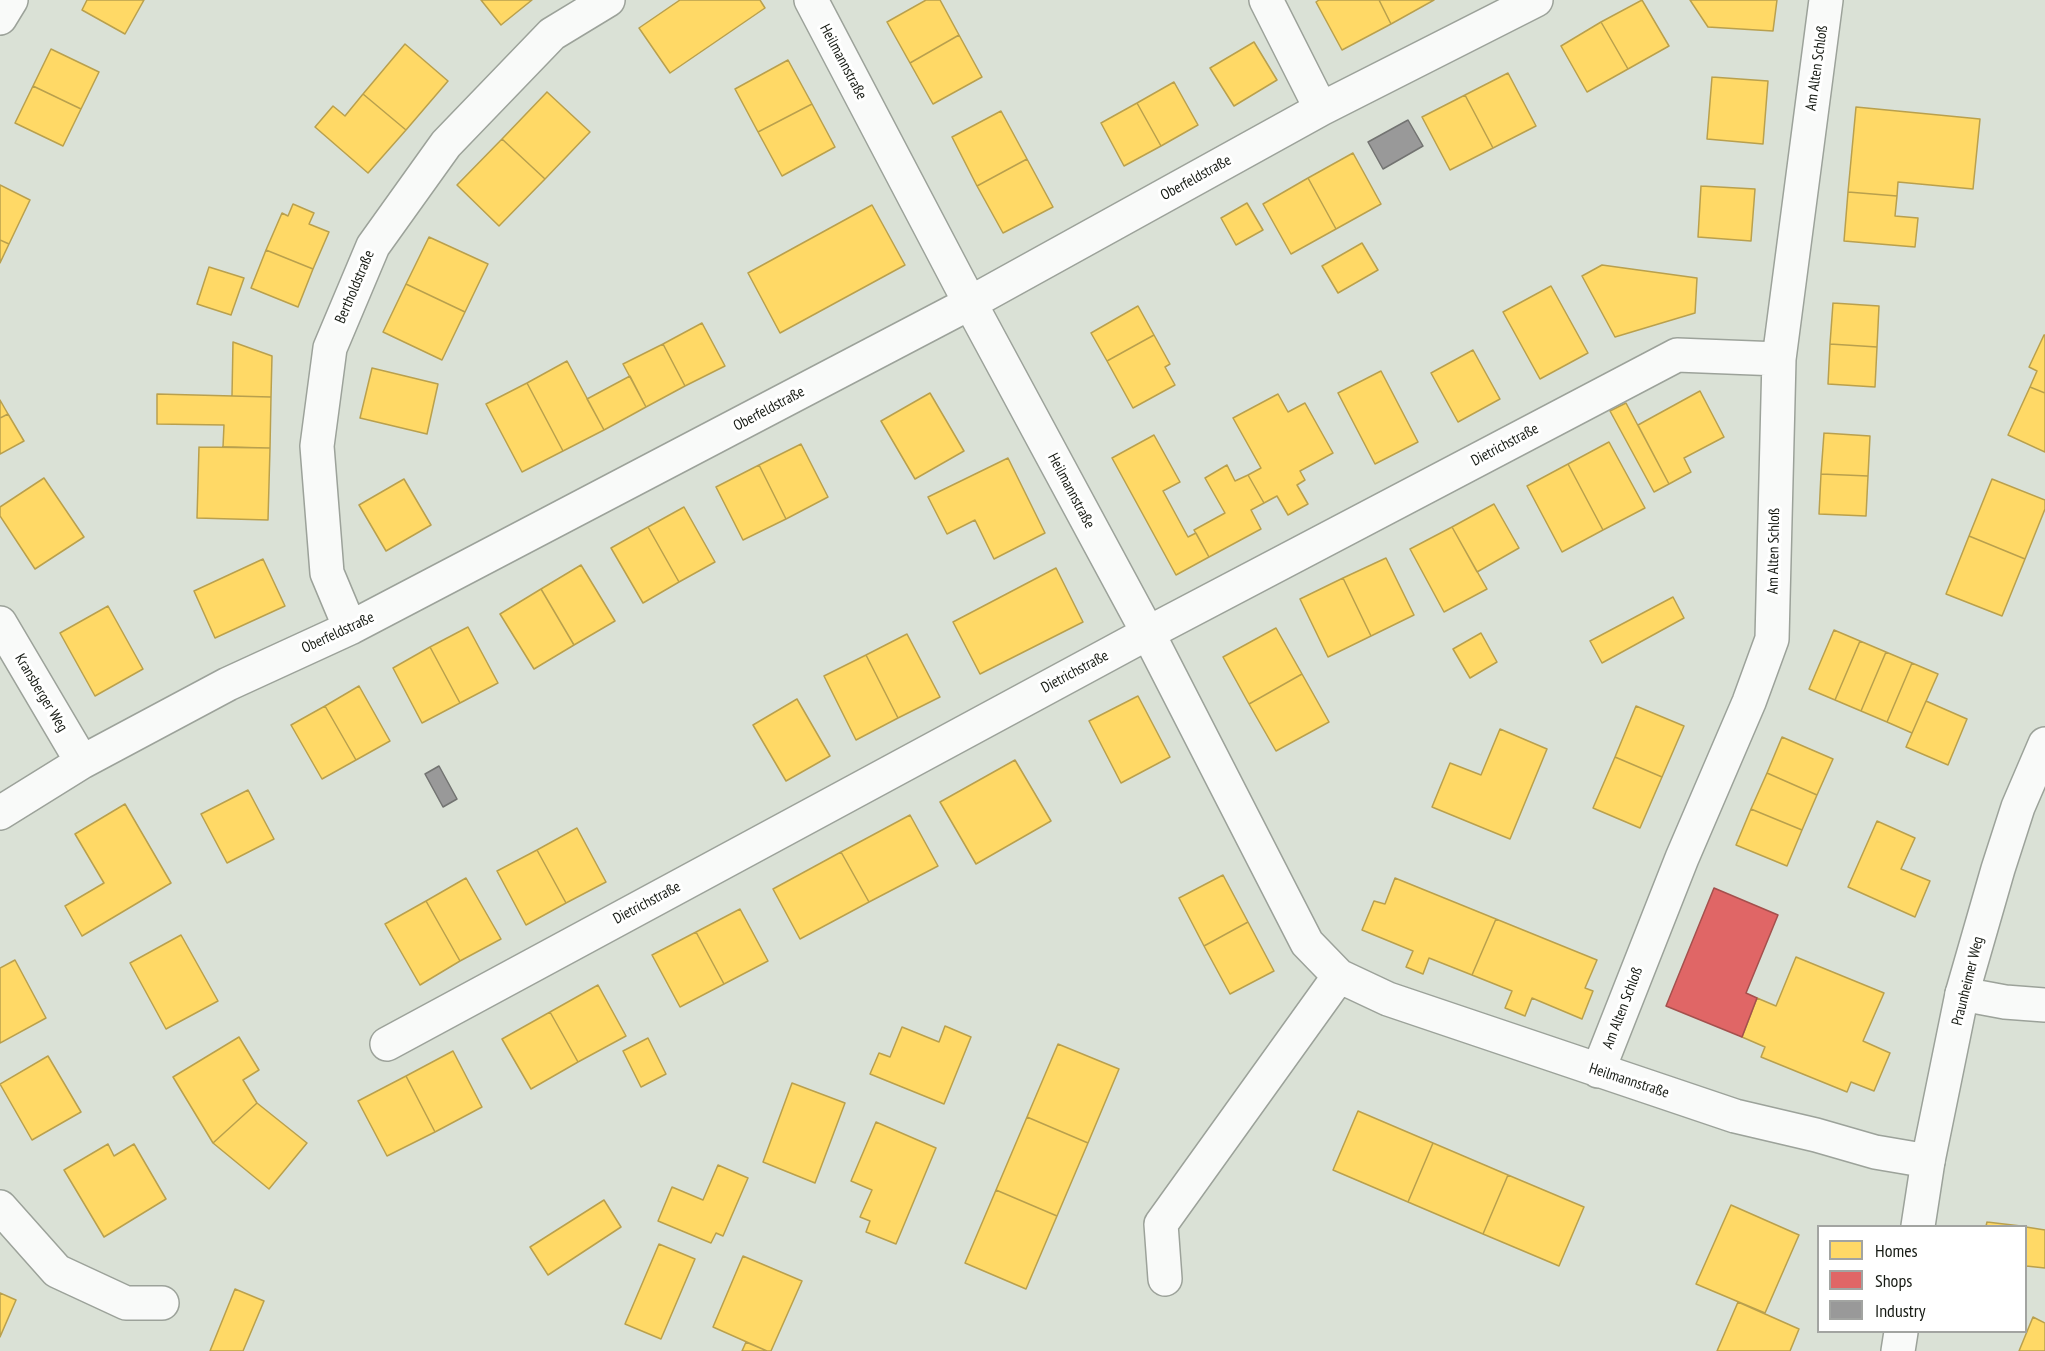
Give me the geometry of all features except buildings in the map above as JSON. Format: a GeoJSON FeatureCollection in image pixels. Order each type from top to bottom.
{"type":"FeatureCollection","features":[{"type":"Feature","properties":{"kind":"street"},"geometry":{"type":"LineString","coordinates":[[0,18],[11,0]]}},
{"type":"Feature","properties":{"kind":"street","name":"Bertholdstraße"},"geometry":{"type":"LineString","coordinates":[[350,628],[327,573],[317,446],[330,348],[373,246],[446,144],[552,34],[608,0]]}},
{"type":"Feature","properties":{"kind":"street","name":"Heilmannstraße"},"geometry":{"type":"LineString","coordinates":[[810,0],[1148,633],[1307,943],[1339,976],[1388,999],[1735,1116],[1875,1152],[1928,1161]]}},
{"type":"Feature","properties":{"kind":"street"},"geometry":{"type":"LineString","coordinates":[[1266,0],[1321,109]]}},
{"type":"Feature","properties":{"kind":"street","name":"Oberfeldstraße"},"geometry":{"type":"LineString","coordinates":[[0,813],[82,762],[228,684],[350,628],[970,303],[1321,109],[1536,0]]}},
{"type":"Feature","properties":{"kind":"street","name":"Am Alten Schloß"},"geometry":{"type":"LineString","coordinates":[[1598,1071],[1682,858],[1749,702],[1772,639],[1779,359],[1826,0]]}},
{"type":"Feature","properties":{"kind":"street","name":"Dietrichstraße"},"geometry":{"type":"LineString","coordinates":[[387,1044],[1148,633],[1677,355],[1779,359]]}},
{"type":"Feature","properties":{"kind":"street","name":"Kransberger Weg"},"geometry":{"type":"LineString","coordinates":[[0,623],[82,762]]}},
{"type":"Feature","properties":{"kind":"street","name":"Praunheimer Weg"},"geometry":{"type":"LineString","coordinates":[[1917,1225],[1962,994],[2018,807],[2045,744]]}},
{"type":"Feature","properties":{"kind":"street"},"geometry":{"type":"LineString","coordinates":[[1165,1279],[1161,1224],[1339,976]]}},
{"type":"Feature","properties":{"kind":"street"},"geometry":{"type":"LineString","coordinates":[[1962,994],[2005,1002],[2045,1005]]}},
{"type":"Feature","properties":{"kind":"street"},"geometry":{"type":"LineString","coordinates":[[0,1207],[57,1271],[126,1303],[162,1303]]}},
{"type":"Feature","properties":{"kind":"street"},"geometry":{"type":"LineString","coordinates":[[1898,1351],[1901,1333]]}}]}
